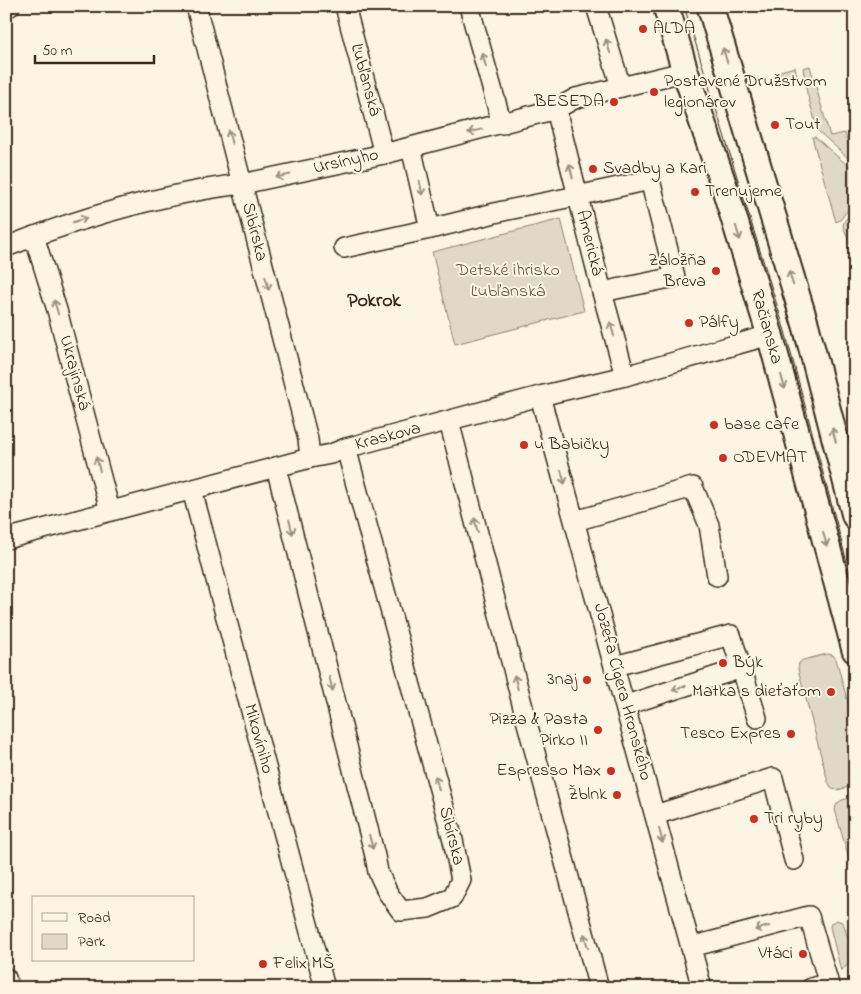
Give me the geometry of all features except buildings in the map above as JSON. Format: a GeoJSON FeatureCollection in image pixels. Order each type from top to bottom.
{"type":"FeatureCollection","features":[{"type":"Feature","properties":{"kind":"main road","name":"Račianska"},"geometry":{"type":"LineString","coordinates":[[666,6],[770,335],[853,636]]}},
{"type":"Feature","properties":{"kind":"main road"},"geometry":{"type":"LineString","coordinates":[[710,6],[806,326],[855,516]]}},
{"type":"Feature","properties":{"kind":"street"},"geometry":{"type":"LineString","coordinates":[[6,7],[10,6]]}},
{"type":"Feature","properties":{"kind":"street","name":"Sibírska"},"geometry":{"type":"LineString","coordinates":[[196,6],[308,439],[310,458]]}},
{"type":"Feature","properties":{"kind":"street","name":"Ľubľanská"},"geometry":{"type":"LineString","coordinates":[[345,6],[384,154]]}},
{"type":"Feature","properties":{"kind":"street"},"geometry":{"type":"LineString","coordinates":[[469,6],[502,124]]}},
{"type":"Feature","properties":{"kind":"street"},"geometry":{"type":"LineString","coordinates":[[596,6],[621,87]]}},
{"type":"Feature","properties":{"kind":"street","name":"Ursínyho"},"geometry":{"type":"LineString","coordinates":[[6,248],[79,220],[135,205],[384,154],[556,109],[576,98],[685,71]]}},
{"type":"Feature","properties":{"kind":"street","name":"Americká"},"geometry":{"type":"LineString","coordinates":[[556,109],[625,376]]}},
{"type":"Feature","properties":{"kind":"street"},"geometry":{"type":"LineString","coordinates":[[412,147],[430,229]]}},
{"type":"Feature","properties":{"kind":"street"},"geometry":{"type":"LineString","coordinates":[[344,248],[503,211],[650,180],[675,277],[602,292]]}},
{"type":"Feature","properties":{"kind":"street","name":"Ukrajinská"},"geometry":{"type":"LineString","coordinates":[[34,236],[57,310],[110,511]]}},
{"type":"Feature","properties":{"kind":"street","name":"Kraskova"},"geometry":{"type":"LineString","coordinates":[[6,539],[331,454],[346,448],[540,396],[625,376],[770,335]]}},
{"type":"Feature","properties":{"kind":"street","name":"Jozefa Cígera Hronského"},"geometry":{"type":"LineString","coordinates":[[540,396],[702,988]]}},
{"type":"Feature","properties":{"kind":"street"},"geometry":{"type":"LineString","coordinates":[[449,421],[527,723],[599,988]]}},
{"type":"Feature","properties":{"kind":"street","name":"Sibírska"},"geometry":{"type":"LineString","coordinates":[[276,467],[378,872],[388,893],[401,911],[428,908],[452,898],[461,880],[453,840],[346,448]]}},
{"type":"Feature","properties":{"kind":"street"},"geometry":{"type":"LineString","coordinates":[[575,521],[692,487],[709,525],[717,576]]}},
{"type":"Feature","properties":{"kind":"street","name":"Mikovíniho"},"geometry":{"type":"LineString","coordinates":[[192,490],[325,988]]}},
{"type":"Feature","properties":{"kind":"street"},"geometry":{"type":"LineString","coordinates":[[615,666],[731,635],[756,718]]}},
{"type":"Feature","properties":{"kind":"street"},"geometry":{"type":"LineString","coordinates":[[626,705],[742,668]]}},
{"type":"Feature","properties":{"kind":"street"},"geometry":{"type":"LineString","coordinates":[[655,815],[773,778],[794,860]]}},
{"type":"Feature","properties":{"kind":"street"},"geometry":{"type":"LineString","coordinates":[[691,947],[809,916],[823,986]]}},
{"type":"Feature","properties":{"kind":"street"},"geometry":{"type":"LineString","coordinates":[[6,978],[9,988]]}},
{"type":"Feature","properties":{"kind":"green space"},"geometry":{"type":"Polygon","coordinates":[[[810,66],[830,136],[845,133],[852,159],[849,159],[818,131],[807,93],[803,68],[810,66]]]}},
{"type":"Feature","properties":{"kind":"green space"},"geometry":{"type":"Polygon","coordinates":[[[795,67],[797,77],[792,82],[780,78],[780,71],[795,67]]]}},
{"type":"Feature","properties":{"kind":"green space"},"geometry":{"type":"Polygon","coordinates":[[[812,137],[815,137],[846,164],[855,168],[855,201],[840,220],[836,222],[812,137]]]}},
{"type":"Feature","properties":{"kind":"green space"},"geometry":{"type":"Polygon","coordinates":[[[855,207],[855,256],[843,226],[855,207]]]}},
{"type":"Feature","properties":{"kind":"green space","name":"Detské ihrisko Ľubľanská"},"geometry":{"type":"Polygon","coordinates":[[[561,219],[584,311],[455,344],[432,252],[561,219]]]}},
{"type":"Feature","properties":{"kind":"green space"},"geometry":{"type":"Polygon","coordinates":[[[827,654],[833,655],[836,659],[855,728],[855,785],[838,790],[832,789],[828,782],[798,669],[799,663],[803,660],[827,654]]]}},
{"type":"Feature","properties":{"kind":"green space"},"geometry":{"type":"Polygon","coordinates":[[[855,797],[855,881],[835,810],[839,802],[855,797]]]}},
{"type":"Feature","properties":{"kind":"green space"},"geometry":{"type":"Polygon","coordinates":[[[836,920],[844,925],[851,950],[849,961],[841,971],[830,927],[831,923],[836,920]]]}},
{"type":"Feature","properties":{"kind":"tram line"},"geometry":{"type":"LineString","coordinates":[[684,6],[785,331],[855,592]]}},
{"type":"Feature","properties":{"kind":"tram line"},"geometry":{"type":"LineString","coordinates":[[782,295],[801,360]]}},
{"type":"Feature","properties":{"kind":"place","name":"ALDA"},"geometry":{"type":"Point","coordinates":[643,29]}},
{"type":"Feature","properties":{"kind":"place","name":"Postavené Družstvom legionárov"},"geometry":{"type":"Point","coordinates":[654,92]}},
{"type":"Feature","properties":{"kind":"place","name":"BESEDA"},"geometry":{"type":"Point","coordinates":[614,102]}},
{"type":"Feature","properties":{"kind":"place","name":"Tout"},"geometry":{"type":"Point","coordinates":[775,125]}},
{"type":"Feature","properties":{"kind":"place","name":"Svadby a Kari"},"geometry":{"type":"Point","coordinates":[593,169]}},
{"type":"Feature","properties":{"kind":"place","name":"Trenujeme"},"geometry":{"type":"Point","coordinates":[695,192]}},
{"type":"Feature","properties":{"kind":"place","name":"Záložňa Breva"},"geometry":{"type":"Point","coordinates":[716,271]}},
{"type":"Feature","properties":{"kind":"place","name":"Pálfy"},"geometry":{"type":"Point","coordinates":[689,323]}},
{"type":"Feature","properties":{"kind":"place","name":"base cafe"},"geometry":{"type":"Point","coordinates":[714,425]}},
{"type":"Feature","properties":{"kind":"place","name":"u Babičky"},"geometry":{"type":"Point","coordinates":[524,445]}},
{"type":"Feature","properties":{"kind":"place","name":"ODEVMAT"},"geometry":{"type":"Point","coordinates":[723,458]}},
{"type":"Feature","properties":{"kind":"place","name":"Býk"},"geometry":{"type":"Point","coordinates":[723,663]}},
{"type":"Feature","properties":{"kind":"place","name":"3naj"},"geometry":{"type":"Point","coordinates":[587,680]}},
{"type":"Feature","properties":{"kind":"place","name":"Matka s dieťaťom"},"geometry":{"type":"Point","coordinates":[831,692]}},
{"type":"Feature","properties":{"kind":"place","name":"Pizza & Pasta Pirko II"},"geometry":{"type":"Point","coordinates":[598,730]}},
{"type":"Feature","properties":{"kind":"place","name":"Tesco Expres"},"geometry":{"type":"Point","coordinates":[791,734]}},
{"type":"Feature","properties":{"kind":"place","name":"Espresso Max"},"geometry":{"type":"Point","coordinates":[611,771]}},
{"type":"Feature","properties":{"kind":"place","name":"Žblnk"},"geometry":{"type":"Point","coordinates":[617,795]}},
{"type":"Feature","properties":{"kind":"place","name":"Tri ryby"},"geometry":{"type":"Point","coordinates":[754,819]}},
{"type":"Feature","properties":{"kind":"place","name":"Vtáci"},"geometry":{"type":"Point","coordinates":[803,954]}},
{"type":"Feature","properties":{"kind":"place","name":"Felix MŠ"},"geometry":{"type":"Point","coordinates":[263,964]}},
{"type":"Feature","properties":{"kind":"district","name":"Pokrok"},"geometry":{"type":"Point","coordinates":[374,301]}}]}
